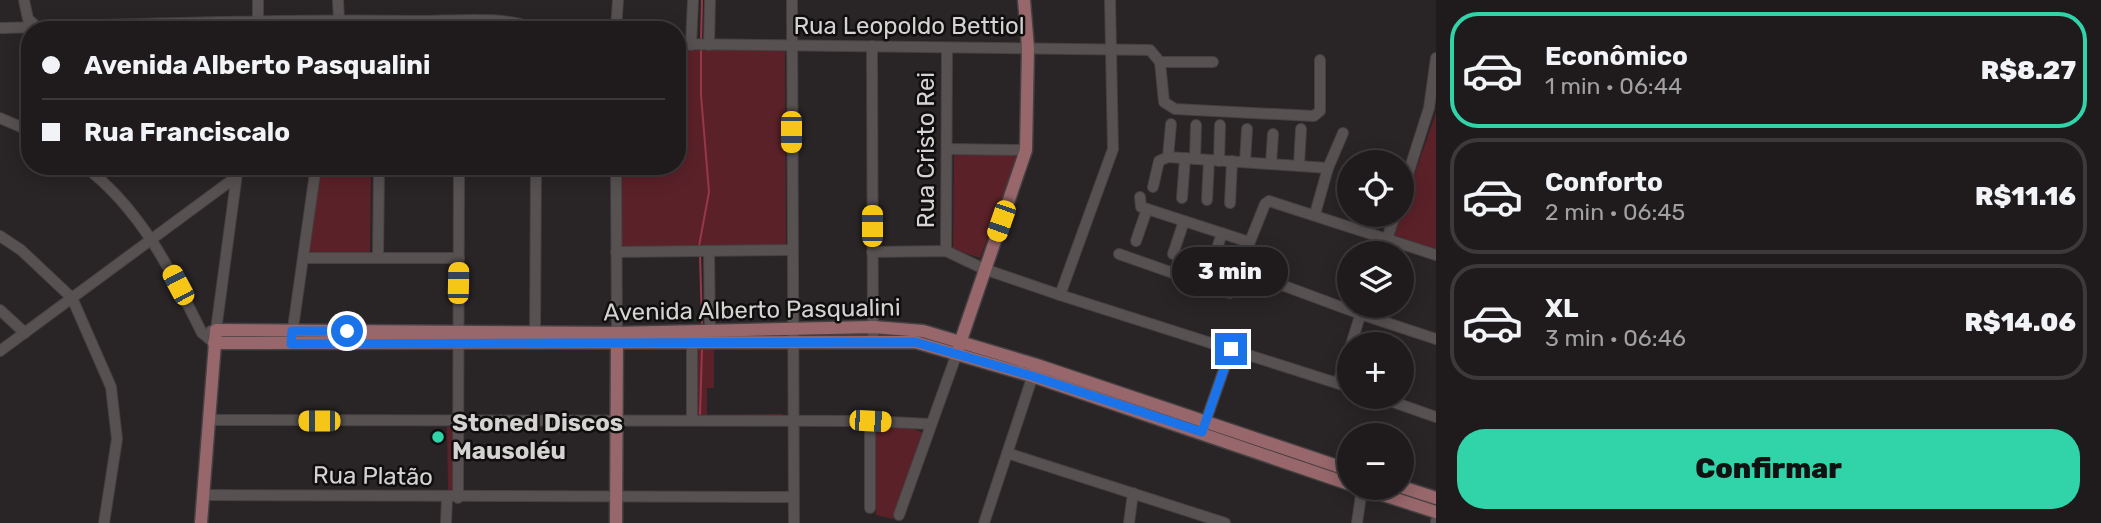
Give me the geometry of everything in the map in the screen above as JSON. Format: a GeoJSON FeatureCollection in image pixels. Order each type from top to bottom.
{"type":"FeatureCollection","features":[{"type":"Feature","properties":{"kind":"main road"},"geometry":{"type":"LineString","coordinates":[[959,346],[1026,150],[1028,48],[1024,0]]}},
{"type":"Feature","properties":{"kind":"main road"},"geometry":{"type":"LineString","coordinates":[[1027,17],[1032,0]]}},
{"type":"Feature","properties":{"kind":"main road","name":"Avenida Alberto Pasqualini"},"geometry":{"type":"LineString","coordinates":[[215,337],[617,339],[923,331],[959,346],[1204,427],[1337,466]]}},
{"type":"Feature","properties":{"kind":"main road"},"geometry":{"type":"LineString","coordinates":[[201,523],[215,337]]}},
{"type":"Feature","properties":{"kind":"main road"},"geometry":{"type":"LineString","coordinates":[[616,523],[617,339]]}},
{"type":"Feature","properties":{"kind":"main road","name":"Avenida Alberto Pasqualini"},"geometry":{"type":"LineString","coordinates":[[1204,427],[1337,479]]}},
{"type":"Feature","properties":{"kind":"main road"},"geometry":{"type":"LineString","coordinates":[[1414,492],[1436,498]]}},
{"type":"Feature","properties":{"kind":"main road"},"geometry":{"type":"LineString","coordinates":[[1399,500],[1436,512]]}},
{"type":"Feature","properties":{"kind":"street"},"geometry":{"type":"LineString","coordinates":[[24,0],[30,21]]}},
{"type":"Feature","properties":{"kind":"street"},"geometry":{"type":"LineString","coordinates":[[258,0],[259,21]]}},
{"type":"Feature","properties":{"kind":"street"},"geometry":{"type":"LineString","coordinates":[[338,0],[339,20]]}},
{"type":"Feature","properties":{"kind":"street"},"geometry":{"type":"LineString","coordinates":[[617,21],[618,0]]}},
{"type":"Feature","properties":{"kind":"street"},"geometry":{"type":"LineString","coordinates":[[792,0],[791,335],[794,523]]}},
{"type":"Feature","properties":{"kind":"street"},"geometry":{"type":"LineString","coordinates":[[1060,295],[1113,149],[1110,0]]}},
{"type":"Feature","properties":{"kind":"street"},"geometry":{"type":"LineString","coordinates":[[700,45],[701,1]]}},
{"type":"Feature","properties":{"kind":"street"},"geometry":{"type":"LineString","coordinates":[[700,45],[701,1]]}},
{"type":"Feature","properties":{"kind":"street"},"geometry":{"type":"LineString","coordinates":[[21,21],[26,12]]}},
{"type":"Feature","properties":{"kind":"street"},"geometry":{"type":"LineString","coordinates":[[0,28],[18,27],[21,21]]}},
{"type":"Feature","properties":{"kind":"street"},"geometry":{"type":"LineString","coordinates":[[326,21],[363,21]]}},
{"type":"Feature","properties":{"kind":"street","name":"Rua Leopoldo Bettiol"},"geometry":{"type":"LineString","coordinates":[[686,44],[1141,49],[1155,53],[1160,62]]}},
{"type":"Feature","properties":{"kind":"street"},"geometry":{"type":"LineString","coordinates":[[872,46],[873,334]]}},
{"type":"Feature","properties":{"kind":"street","name":"Rua Cristo Rei"},"geometry":{"type":"LineString","coordinates":[[946,251],[949,149],[947,48]]}},
{"type":"Feature","properties":{"kind":"street"},"geometry":{"type":"LineString","coordinates":[[1414,155],[1429,108],[1436,58]]}},
{"type":"Feature","properties":{"kind":"street"},"geometry":{"type":"LineString","coordinates":[[1213,62],[1160,62],[1162,96],[1168,106],[1175,109],[1314,116],[1321,106],[1320,60]]}},
{"type":"Feature","properties":{"kind":"street"},"geometry":{"type":"LineString","coordinates":[[0,118],[21,127]]}},
{"type":"Feature","properties":{"kind":"street"},"geometry":{"type":"LineString","coordinates":[[1168,157],[1171,124]]}},
{"type":"Feature","properties":{"kind":"street"},"geometry":{"type":"LineString","coordinates":[[1182,198],[1196,125]]}},
{"type":"Feature","properties":{"kind":"street"},"geometry":{"type":"LineString","coordinates":[[1207,200],[1220,125]]}},
{"type":"Feature","properties":{"kind":"street"},"geometry":{"type":"LineString","coordinates":[[1245,162],[1247,129]]}},
{"type":"Feature","properties":{"kind":"street"},"geometry":{"type":"LineString","coordinates":[[1299,165],[1301,129]]}},
{"type":"Feature","properties":{"kind":"street"},"geometry":{"type":"LineString","coordinates":[[1315,214],[1328,168],[1343,133]]}},
{"type":"Feature","properties":{"kind":"street"},"geometry":{"type":"LineString","coordinates":[[1271,164],[1273,134]]}},
{"type":"Feature","properties":{"kind":"street"},"geometry":{"type":"LineString","coordinates":[[949,149],[1026,150]]}},
{"type":"Feature","properties":{"kind":"street"},"geometry":{"type":"LineString","coordinates":[[1153,187],[1158,161],[1168,157],[1328,168]]}},
{"type":"Feature","properties":{"kind":"street"},"geometry":{"type":"LineString","coordinates":[[1230,202],[1232,161]]}},
{"type":"Feature","properties":{"kind":"street"},"geometry":{"type":"LineString","coordinates":[[96,175],[153,240],[202,333],[215,337],[235,175]]}},
{"type":"Feature","properties":{"kind":"street"},"geometry":{"type":"LineString","coordinates":[[0,351],[153,240],[230,175]]}},
{"type":"Feature","properties":{"kind":"street"},"geometry":{"type":"LineString","coordinates":[[291,337],[315,175]]}},
{"type":"Feature","properties":{"kind":"street"},"geometry":{"type":"LineString","coordinates":[[378,258],[379,175]]}},
{"type":"Feature","properties":{"kind":"street"},"geometry":{"type":"LineString","coordinates":[[446,523],[453,498],[458,421],[459,175]]}},
{"type":"Feature","properties":{"kind":"street"},"geometry":{"type":"LineString","coordinates":[[535,339],[536,175]]}},
{"type":"Feature","properties":{"kind":"street"},"geometry":{"type":"LineString","coordinates":[[616,175],[617,339]]}},
{"type":"Feature","properties":{"kind":"street"},"geometry":{"type":"LineString","coordinates":[[1140,197],[1139,205],[1146,209],[1249,242]]}},
{"type":"Feature","properties":{"kind":"street"},"geometry":{"type":"LineString","coordinates":[[1119,254],[1230,293],[1235,291],[1249,242],[1267,201],[1315,214],[1436,255]]}},
{"type":"Feature","properties":{"kind":"street"},"geometry":{"type":"LineString","coordinates":[[1136,241],[1146,209]]}},
{"type":"Feature","properties":{"kind":"street"},"geometry":{"type":"LineString","coordinates":[[1174,254],[1184,221]]}},
{"type":"Feature","properties":{"kind":"street"},"geometry":{"type":"LineString","coordinates":[[1387,239],[1391,227]]}},
{"type":"Feature","properties":{"kind":"street"},"geometry":{"type":"LineString","coordinates":[[1211,267],[1222,233]]}},
{"type":"Feature","properties":{"kind":"street"},"geometry":{"type":"LineString","coordinates":[[0,236],[21,250],[72,298],[111,387],[117,439],[104,523]]}},
{"type":"Feature","properties":{"kind":"street"},"geometry":{"type":"LineString","coordinates":[[616,252],[792,250]]}},
{"type":"Feature","properties":{"kind":"street"},"geometry":{"type":"LineString","coordinates":[[709,251],[710,336]]}},
{"type":"Feature","properties":{"kind":"street"},"geometry":{"type":"LineString","coordinates":[[872,252],[946,251],[984,268],[1060,295],[1337,383]]}},
{"type":"Feature","properties":{"kind":"street"},"geometry":{"type":"LineString","coordinates":[[303,258],[459,258]]}},
{"type":"Feature","properties":{"kind":"street"},"geometry":{"type":"LineString","coordinates":[[1240,271],[1337,302]]}},
{"type":"Feature","properties":{"kind":"street"},"geometry":{"type":"LineString","coordinates":[[0,310],[25,333]]}},
{"type":"Feature","properties":{"kind":"street"},"geometry":{"type":"LineString","coordinates":[[1382,318],[1436,339]]}},
{"type":"Feature","properties":{"kind":"street"},"geometry":{"type":"LineString","coordinates":[[692,337],[692,420]]}},
{"type":"Feature","properties":{"kind":"street"},"geometry":{"type":"LineString","coordinates":[[899,515],[959,346]]}},
{"type":"Feature","properties":{"kind":"street"},"geometry":{"type":"LineString","coordinates":[[1204,427],[1231,349]]}},
{"type":"Feature","properties":{"kind":"street"},"geometry":{"type":"LineString","coordinates":[[984,523],[1035,370]]}},
{"type":"Feature","properties":{"kind":"street"},"geometry":{"type":"LineString","coordinates":[[1413,409],[1436,417]]}},
{"type":"Feature","properties":{"kind":"street"},"geometry":{"type":"LineString","coordinates":[[208,420],[692,420],[930,424]]}},
{"type":"Feature","properties":{"kind":"street"},"geometry":{"type":"LineString","coordinates":[[870,421],[870,508]]}},
{"type":"Feature","properties":{"kind":"street"},"geometry":{"type":"LineString","coordinates":[[1007,453],[1133,493],[1205,520],[1225,523]]}},
{"type":"Feature","properties":{"kind":"street"},"geometry":{"type":"LineString","coordinates":[[1129,523],[1133,493]]}},
{"type":"Feature","properties":{"kind":"street","name":"Rua Platão"},"geometry":{"type":"LineString","coordinates":[[204,495],[794,498]]}},
{"type":"Feature","properties":{"kind":"street"},"geometry":{"type":"LineString","coordinates":[[1356,523],[1360,500]]}},
{"type":"Feature","properties":{"kind":"shaded area"},"geometry":{"type":"Polygon","coordinates":[[[686,50],[785,50],[786,247],[620,247],[620,175],[686,175],[686,50]]]}},
{"type":"Feature","properties":{"kind":"shaded area"},"geometry":{"type":"Polygon","coordinates":[[[1436,113],[1436,249],[1393,235],[1396,227],[1414,227],[1414,175],[1436,113]]]}},
{"type":"Feature","properties":{"kind":"shaded area"},"geometry":{"type":"Polygon","coordinates":[[[954,153],[1020,154],[980,258],[953,249],[954,153]]]}},
{"type":"Feature","properties":{"kind":"shaded area"},"geometry":{"type":"Polygon","coordinates":[[[319,175],[371,175],[370,252],[309,252],[319,175]]]}},
{"type":"Feature","properties":{"kind":"shaded area"},"geometry":{"type":"Polygon","coordinates":[[[690,347],[714,347],[714,388],[707,388],[707,415],[782,414],[782,417],[689,415],[690,347]]]}},
{"type":"Feature","properties":{"kind":"shaded area"},"geometry":{"type":"Polygon","coordinates":[[[453,426],[453,490],[448,490],[447,427],[453,426]]]}},
{"type":"Feature","properties":{"kind":"shaded area"},"geometry":{"type":"Polygon","coordinates":[[[875,426],[907,426],[923,433],[893,519],[876,515],[875,426]]]}},
{"type":"Feature","properties":{"kind":"waterway"},"geometry":{"type":"LineString","coordinates":[[701,41],[702,0]]}},
{"type":"Feature","properties":{"kind":"waterway"},"geometry":{"type":"LineString","coordinates":[[699,246],[709,192],[701,95],[701,50]]}},
{"type":"Feature","properties":{"kind":"waterway"},"geometry":{"type":"LineString","coordinates":[[700,255],[702,324]]}},
{"type":"Feature","properties":{"kind":"waterway"},"geometry":{"type":"LineString","coordinates":[[700,414],[702,349]]}},
{"type":"Feature","properties":{"kind":"place","name":"Stoned Discos Mausoléu"},"geometry":{"type":"Point","coordinates":[438,437]}},
{"type":"Feature","properties":{"kind":"route"},"geometry":{"type":"LineString","coordinates":[[347,331],[292,331],[291,344],[915,342],[957,352],[1202,432],[1231,349]]}}]}
